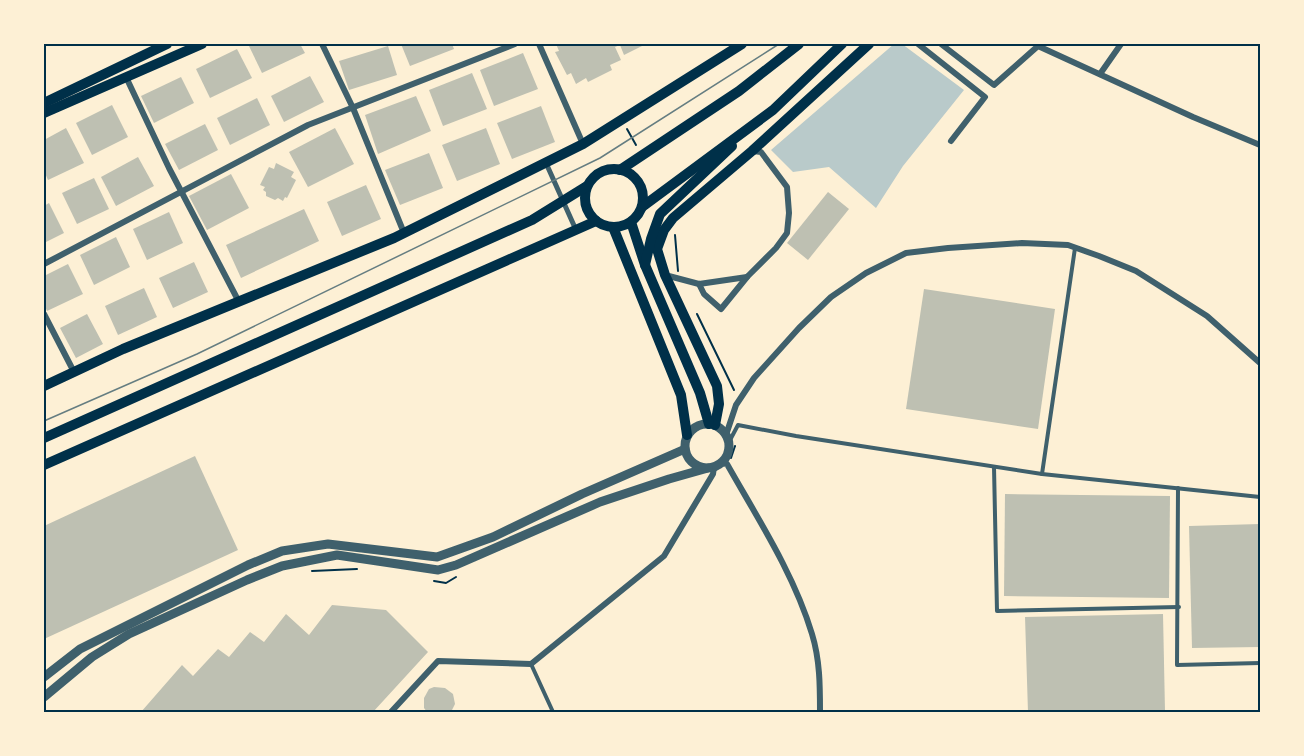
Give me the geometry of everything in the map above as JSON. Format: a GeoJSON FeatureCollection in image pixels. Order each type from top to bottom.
{"type":"FeatureCollection","features":[{"type":"Feature","properties":{"kind":"main road"},"geometry":{"type":"LineString","coordinates":[[44,104],[167,44]]}},
{"type":"Feature","properties":{"kind":"main road"},"geometry":{"type":"LineString","coordinates":[[44,113],[202,44]]}},
{"type":"Feature","properties":{"kind":"main road"},"geometry":{"type":"LineString","coordinates":[[44,387],[123,349],[404,233],[583,144],[742,44]]}},
{"type":"Feature","properties":{"kind":"main road"},"geometry":{"type":"LineString","coordinates":[[620,170],[739,91],[799,44]]}},
{"type":"Feature","properties":{"kind":"main road"},"geometry":{"type":"LineString","coordinates":[[645,265],[660,214],[842,44]]}},
{"type":"Feature","properties":{"kind":"main road"},"geometry":{"type":"LineString","coordinates":[[712,425],[719,404],[717,386],[665,275],[657,249],[664,230],[673,218],[752,151],[869,44]]}},
{"type":"Feature","properties":{"kind":"main road"},"geometry":{"type":"LineString","coordinates":[[642,207],[773,110]]}},
{"type":"Feature","properties":{"kind":"main road"},"geometry":{"type":"LineString","coordinates":[[44,438],[532,220],[587,186],[600,172],[610,169],[629,173],[641,188],[642,207],[631,222],[622,226],[604,226],[596,221],[585,205],[587,186]]}},
{"type":"Feature","properties":{"kind":"main road"},"geometry":{"type":"LineString","coordinates":[[44,465],[596,221]]}},
{"type":"Feature","properties":{"kind":"main road"},"geometry":{"type":"LineString","coordinates":[[631,222],[645,265],[712,425]]}},
{"type":"Feature","properties":{"kind":"main road"},"geometry":{"type":"LineString","coordinates":[[613,227],[681,395],[687,435]]}},
{"type":"Feature","properties":{"kind":"street"},"geometry":{"type":"LineString","coordinates":[[322,44],[353,108],[404,233]]}},
{"type":"Feature","properties":{"kind":"street"},"geometry":{"type":"LineString","coordinates":[[44,264],[308,125],[515,44]]}},
{"type":"Feature","properties":{"kind":"street"},"geometry":{"type":"LineString","coordinates":[[539,44],[583,144]]}},
{"type":"Feature","properties":{"kind":"street"},"geometry":{"type":"LineString","coordinates":[[918,44],[985,97]]}},
{"type":"Feature","properties":{"kind":"street"},"geometry":{"type":"LineString","coordinates":[[941,44],[994,85]]}},
{"type":"Feature","properties":{"kind":"street"},"geometry":{"type":"LineString","coordinates":[[1100,74],[1121,44]]}},
{"type":"Feature","properties":{"kind":"street"},"geometry":{"type":"LineString","coordinates":[[951,141],[994,85],[1038,46],[1260,145]]}},
{"type":"Feature","properties":{"kind":"street"},"geometry":{"type":"LineString","coordinates":[[126,76],[239,302]]}},
{"type":"Feature","properties":{"kind":"street"},"geometry":{"type":"LineString","coordinates":[[699,284],[704,294],[721,309],[787,233],[789,213],[787,187],[760,152],[752,151]]}},
{"type":"Feature","properties":{"kind":"street"},"geometry":{"type":"LineString","coordinates":[[546,163],[576,230]]}},
{"type":"Feature","properties":{"kind":"street"},"geometry":{"type":"LineString","coordinates":[[391,712],[438,661],[531,664],[664,556],[729,450],[735,410],[754,378],[799,328],[831,297],[866,273],[906,254],[948,248],[1022,243],[1075,248],[1136,271],[1207,316],[1260,363]]}},
{"type":"Feature","properties":{"kind":"street"},"geometry":{"type":"LineString","coordinates":[[665,275],[699,284],[747,277]]}},
{"type":"Feature","properties":{"kind":"street"},"geometry":{"type":"LineString","coordinates":[[44,314],[74,372]]}},
{"type":"Feature","properties":{"kind":"street"},"geometry":{"type":"LineString","coordinates":[[718,466],[695,465],[686,455],[687,435],[696,426],[712,425],[730,440]]}},
{"type":"Feature","properties":{"kind":"street"},"geometry":{"type":"LineString","coordinates":[[44,677],[80,649],[282,551],[328,544],[438,557],[493,537],[582,494],[685,449]]}},
{"type":"Feature","properties":{"kind":"street"},"geometry":{"type":"LineString","coordinates":[[44,697],[92,657],[129,634],[282,566],[337,555],[438,570],[456,566],[600,502],[669,479],[718,466]]}},
{"type":"Feature","properties":{"kind":"street"},"geometry":{"type":"LineString","coordinates":[[718,466],[796,590],[813,636],[820,678],[820,712]]}},
{"type":"Feature","properties":{"kind":"lane"},"geometry":{"type":"LineString","coordinates":[[1042,474],[1075,248]]}},
{"type":"Feature","properties":{"kind":"lane"},"geometry":{"type":"LineString","coordinates":[[730,440],[738,425],[1042,474],[1260,497]]}},
{"type":"Feature","properties":{"kind":"lane"},"geometry":{"type":"LineString","coordinates":[[994,467],[997,611],[1179,607]]}},
{"type":"Feature","properties":{"kind":"lane"},"geometry":{"type":"LineString","coordinates":[[1178,488],[1177,665],[1260,663]]}},
{"type":"Feature","properties":{"kind":"lane"},"geometry":{"type":"LineString","coordinates":[[531,664],[553,712]]}},
{"type":"Feature","properties":{"kind":"path"},"geometry":{"type":"LineString","coordinates":[[621,119],[642,155]]}},
{"type":"Feature","properties":{"kind":"path"},"geometry":{"type":"LineString","coordinates":[[674,226],[679,278]]}},
{"type":"Feature","properties":{"kind":"path"},"geometry":{"type":"LineString","coordinates":[[694,308],[734,389],[735,410]]}},
{"type":"Feature","properties":{"kind":"path"},"geometry":{"type":"LineString","coordinates":[[718,466],[733,455],[730,440]]}},
{"type":"Feature","properties":{"kind":"path"},"geometry":{"type":"LineString","coordinates":[[304,571],[359,569]]}},
{"type":"Feature","properties":{"kind":"path"},"geometry":{"type":"LineString","coordinates":[[431,580],[446,583],[463,572]]}},
{"type":"Feature","properties":{"kind":"shaded area"},"geometry":{"type":"Polygon","coordinates":[[[894,44],[902,44],[964,90],[903,166],[876,208],[829,167],[793,172],[771,150],[894,44]]]}},
{"type":"Feature","properties":{"kind":"building"},"geometry":{"type":"Polygon","coordinates":[[[248,44],[300,44],[305,53],[262,73],[248,44]]]}},
{"type":"Feature","properties":{"kind":"building"},"geometry":{"type":"Polygon","coordinates":[[[401,44],[452,44],[454,49],[410,66],[401,44]]]}},
{"type":"Feature","properties":{"kind":"building"},"geometry":{"type":"Polygon","coordinates":[[[556,44],[646,44],[624,55],[620,45],[615,47],[621,60],[610,65],[612,70],[588,82],[586,78],[576,84],[571,73],[567,75],[555,52],[559,51],[556,44]]]}},
{"type":"Feature","properties":{"kind":"building"},"geometry":{"type":"Polygon","coordinates":[[[388,46],[397,75],[349,90],[339,61],[388,46]]]}},
{"type":"Feature","properties":{"kind":"building"},"geometry":{"type":"Polygon","coordinates":[[[237,49],[252,78],[210,98],[196,69],[237,49]]]}},
{"type":"Feature","properties":{"kind":"building"},"geometry":{"type":"Polygon","coordinates":[[[523,53],[538,89],[494,106],[480,70],[523,53]]]}},
{"type":"Feature","properties":{"kind":"building"},"geometry":{"type":"Polygon","coordinates":[[[472,73],[487,109],[443,126],[429,90],[472,73]]]}},
{"type":"Feature","properties":{"kind":"building"},"geometry":{"type":"Polygon","coordinates":[[[310,76],[324,102],[284,122],[271,96],[310,76]]]}},
{"type":"Feature","properties":{"kind":"building"},"geometry":{"type":"Polygon","coordinates":[[[181,77],[194,103],[154,123],[141,96],[181,77]]]}},
{"type":"Feature","properties":{"kind":"building"},"geometry":{"type":"Polygon","coordinates":[[[416,96],[431,131],[378,154],[365,115],[416,96]]]}},
{"type":"Feature","properties":{"kind":"building"},"geometry":{"type":"Polygon","coordinates":[[[257,98],[270,125],[230,145],[217,118],[257,98]]]}},
{"type":"Feature","properties":{"kind":"building"},"geometry":{"type":"Polygon","coordinates":[[[112,105],[128,137],[92,155],[76,123],[112,105]]]}},
{"type":"Feature","properties":{"kind":"building"},"geometry":{"type":"Polygon","coordinates":[[[541,106],[555,142],[512,159],[497,123],[541,106]]]}},
{"type":"Feature","properties":{"kind":"building"},"geometry":{"type":"Polygon","coordinates":[[[205,124],[218,150],[179,170],[165,144],[205,124]]]}},
{"type":"Feature","properties":{"kind":"building"},"geometry":{"type":"Polygon","coordinates":[[[66,128],[84,163],[48,180],[44,171],[44,140],[66,128]]]}},
{"type":"Feature","properties":{"kind":"building"},"geometry":{"type":"Polygon","coordinates":[[[335,128],[354,164],[308,187],[289,152],[335,128]]]}},
{"type":"Feature","properties":{"kind":"building"},"geometry":{"type":"Polygon","coordinates":[[[486,128],[500,164],[457,181],[442,145],[486,128]]]}},
{"type":"Feature","properties":{"kind":"building"},"geometry":{"type":"Polygon","coordinates":[[[429,153],[443,188],[400,205],[385,170],[429,153]]]}},
{"type":"Feature","properties":{"kind":"building"},"geometry":{"type":"Polygon","coordinates":[[[138,157],[154,186],[116,206],[101,177],[138,157]]]}},
{"type":"Feature","properties":{"kind":"building"},"geometry":{"type":"Polygon","coordinates":[[[276,163],[294,172],[291,177],[296,180],[287,198],[285,197],[283,201],[266,196],[263,190],[265,187],[260,185],[269,167],[274,169],[276,163]]]}},
{"type":"Feature","properties":{"kind":"building"},"geometry":{"type":"Polygon","coordinates":[[[231,174],[249,208],[207,230],[189,196],[231,174]]]}},
{"type":"Feature","properties":{"kind":"building"},"geometry":{"type":"Polygon","coordinates":[[[94,178],[109,209],[77,224],[62,193],[94,178]]]}},
{"type":"Feature","properties":{"kind":"building"},"geometry":{"type":"Polygon","coordinates":[[[366,185],[381,219],[342,236],[327,202],[366,185]]]}},
{"type":"Feature","properties":{"kind":"building"},"geometry":{"type":"Polygon","coordinates":[[[828,192],[849,209],[808,260],[787,243],[828,192]]]}},
{"type":"Feature","properties":{"kind":"building"},"geometry":{"type":"Polygon","coordinates":[[[49,203],[64,233],[44,243],[44,206],[49,203]]]}},
{"type":"Feature","properties":{"kind":"building"},"geometry":{"type":"Polygon","coordinates":[[[304,209],[319,241],[241,278],[226,245],[304,209]]]}},
{"type":"Feature","properties":{"kind":"building"},"geometry":{"type":"Polygon","coordinates":[[[169,212],[183,243],[147,260],[133,229],[169,212]]]}},
{"type":"Feature","properties":{"kind":"building"},"geometry":{"type":"Polygon","coordinates":[[[116,237],[130,267],[94,285],[80,255],[116,237]]]}},
{"type":"Feature","properties":{"kind":"building"},"geometry":{"type":"Polygon","coordinates":[[[194,262],[208,292],[173,308],[159,278],[194,262]]]}},
{"type":"Feature","properties":{"kind":"building"},"geometry":{"type":"Polygon","coordinates":[[[68,264],[83,294],[47,311],[44,304],[44,276],[68,264]]]}},
{"type":"Feature","properties":{"kind":"building"},"geometry":{"type":"Polygon","coordinates":[[[144,288],[157,317],[118,335],[105,306],[144,288]]]}},
{"type":"Feature","properties":{"kind":"building"},"geometry":{"type":"Polygon","coordinates":[[[924,289],[1055,309],[1038,429],[906,409],[924,289]]]}},
{"type":"Feature","properties":{"kind":"building"},"geometry":{"type":"Polygon","coordinates":[[[87,314],[103,344],[76,358],[60,328],[87,314]]]}},
{"type":"Feature","properties":{"kind":"building"},"geometry":{"type":"Polygon","coordinates":[[[195,456],[238,550],[44,639],[44,526],[195,456]]]}},
{"type":"Feature","properties":{"kind":"building"},"geometry":{"type":"Polygon","coordinates":[[[1005,494],[1170,496],[1169,598],[1004,596],[1005,494]]]}},
{"type":"Feature","properties":{"kind":"building"},"geometry":{"type":"Polygon","coordinates":[[[1260,524],[1260,647],[1192,648],[1189,526],[1260,524]]]}},
{"type":"Feature","properties":{"kind":"building"},"geometry":{"type":"Polygon","coordinates":[[[332,605],[386,610],[428,652],[373,712],[141,712],[182,665],[193,676],[218,649],[229,657],[250,632],[264,642],[286,614],[309,635],[332,605]]]}},
{"type":"Feature","properties":{"kind":"building"},"geometry":{"type":"Polygon","coordinates":[[[1163,614],[1165,711],[1028,712],[1025,617],[1163,614]]]}},
{"type":"Feature","properties":{"kind":"building"},"geometry":{"type":"Polygon","coordinates":[[[445,688],[453,694],[455,704],[451,712],[427,712],[424,708],[424,698],[429,689],[445,688]]]}},
{"type":"Feature","properties":{"kind":"tram line"},"geometry":{"type":"LineString","coordinates":[[44,421],[197,354],[600,158],[779,44]]}}]}
